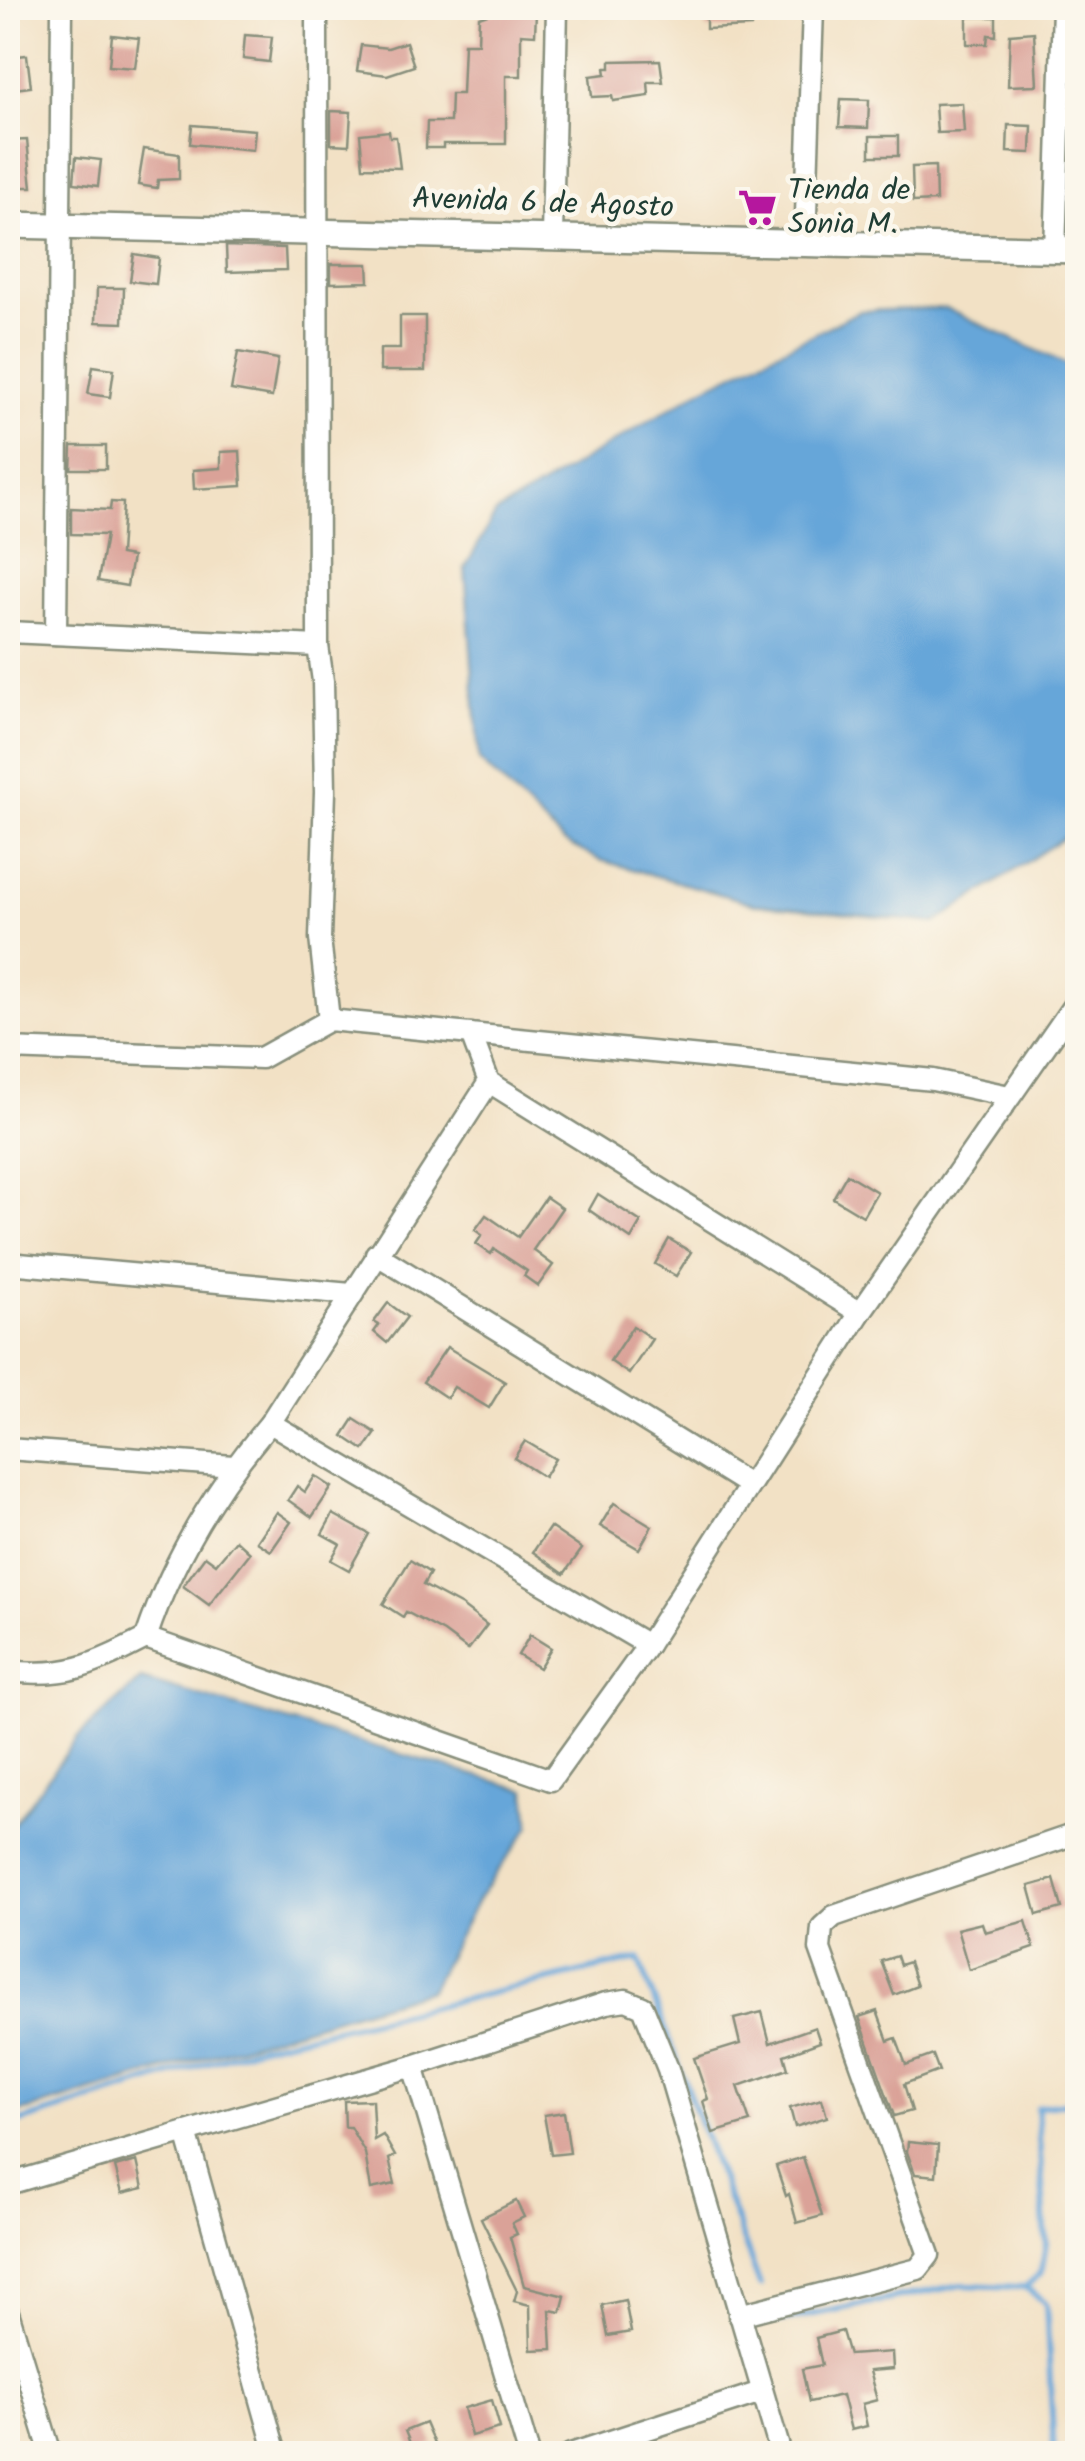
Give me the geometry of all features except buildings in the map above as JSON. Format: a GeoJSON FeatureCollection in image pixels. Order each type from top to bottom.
{"type":"FeatureCollection","features":[{"type":"Feature","properties":{"kind":"street"},"geometry":{"type":"LineString","coordinates":[[56,634],[62,8]]}},
{"type":"Feature","properties":{"kind":"street"},"geometry":{"type":"LineString","coordinates":[[317,8],[318,646],[326,792],[320,938],[329,1020]]}},
{"type":"Feature","properties":{"kind":"street"},"geometry":{"type":"LineString","coordinates":[[552,237],[557,8]]}},
{"type":"Feature","properties":{"kind":"street"},"geometry":{"type":"LineString","coordinates":[[805,244],[813,8]]}},
{"type":"Feature","properties":{"kind":"street"},"geometry":{"type":"LineString","coordinates":[[1063,8],[1066,250]]}},
{"type":"Feature","properties":{"kind":"street","name":"Avenida 6 de Agosto"},"geometry":{"type":"LineString","coordinates":[[8,226],[317,230],[1066,250]]}},
{"type":"Feature","properties":{"kind":"street"},"geometry":{"type":"LineString","coordinates":[[8,632],[318,646]]}},
{"type":"Feature","properties":{"kind":"street"},"geometry":{"type":"LineString","coordinates":[[146,1638],[552,1780],[648,1646],[860,1312],[1078,999]]}},
{"type":"Feature","properties":{"kind":"street"},"geometry":{"type":"LineString","coordinates":[[8,1049],[261,1058],[329,1020],[933,1080],[1010,1096]]}},
{"type":"Feature","properties":{"kind":"street"},"geometry":{"type":"LineString","coordinates":[[471,1034],[489,1082],[860,1312]]}},
{"type":"Feature","properties":{"kind":"street"},"geometry":{"type":"LineString","coordinates":[[8,1671],[41,1675],[88,1667],[146,1638],[162,1590],[234,1466],[270,1423],[489,1082]]}},
{"type":"Feature","properties":{"kind":"street"},"geometry":{"type":"LineString","coordinates":[[376,1254],[748,1484]]}},
{"type":"Feature","properties":{"kind":"street"},"geometry":{"type":"LineString","coordinates":[[8,1263],[352,1294]]}},
{"type":"Feature","properties":{"kind":"street"},"geometry":{"type":"LineString","coordinates":[[270,1423],[648,1646]]}},
{"type":"Feature","properties":{"kind":"street"},"geometry":{"type":"LineString","coordinates":[[8,1450],[234,1466]]}},
{"type":"Feature","properties":{"kind":"street"},"geometry":{"type":"LineString","coordinates":[[739,2315],[918,2269],[930,2255],[820,1949],[822,1928],[834,1916],[1078,1833]]}},
{"type":"Feature","properties":{"kind":"street"},"geometry":{"type":"LineString","coordinates":[[8,2184],[626,2000],[643,2006],[668,2069],[780,2454]]}},
{"type":"Feature","properties":{"kind":"street"},"geometry":{"type":"LineString","coordinates":[[413,2066],[529,2454]]}},
{"type":"Feature","properties":{"kind":"street"},"geometry":{"type":"LineString","coordinates":[[186,2132],[276,2454]]}},
{"type":"Feature","properties":{"kind":"street"},"geometry":{"type":"LineString","coordinates":[[8,2312],[51,2454]]}},
{"type":"Feature","properties":{"kind":"street"},"geometry":{"type":"LineString","coordinates":[[571,2454],[761,2392]]}},
{"type":"Feature","properties":{"kind":"water"},"geometry":{"type":"Polygon","coordinates":[[[945,308],[1077,369],[1078,820],[1072,832],[935,923],[755,904],[600,860],[564,842],[479,760],[465,568],[496,513],[702,389],[860,311],[945,308]]]}},
{"type":"Feature","properties":{"kind":"water"},"geometry":{"type":"Polygon","coordinates":[[[141,1679],[526,1790],[530,1826],[478,1899],[430,1990],[8,2116],[8,1832],[78,1737],[141,1679]]]}},
{"type":"Feature","properties":{"kind":"waterway"},"geometry":{"type":"LineString","coordinates":[[8,2126],[257,2047],[639,1959],[760,2285]]}},
{"type":"Feature","properties":{"kind":"waterway"},"geometry":{"type":"LineString","coordinates":[[779,2321],[961,2285],[1025,2287],[1041,2273],[1046,2244],[1037,2107],[1078,2101]]}},
{"type":"Feature","properties":{"kind":"waterway"},"geometry":{"type":"LineString","coordinates":[[1025,2287],[1046,2303],[1054,2454]]}},
{"type":"Feature","properties":{"kind":"place","name":"Tienda de Sonia M."},"geometry":{"type":"Point","coordinates":[758,208]}}]}
